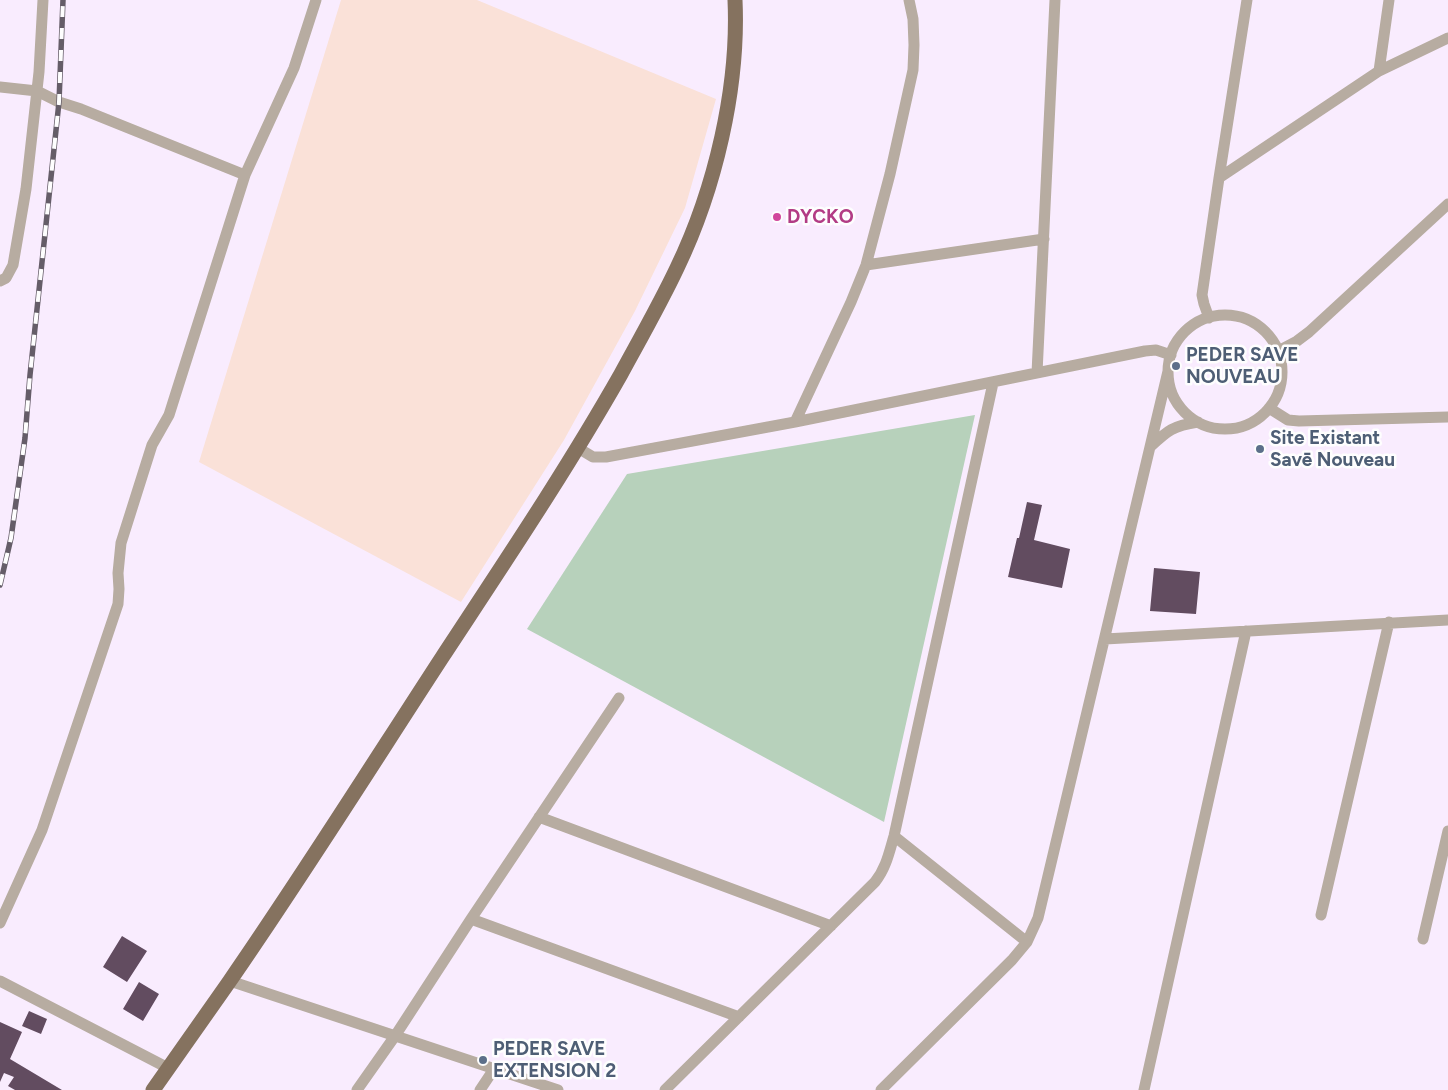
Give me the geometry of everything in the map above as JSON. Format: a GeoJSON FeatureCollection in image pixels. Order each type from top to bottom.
{"type":"FeatureCollection","features":[{"type":"Feature","properties":{"kind":"main road"},"geometry":{"type":"LineString","coordinates":[[153,1090],[230,981],[313,856],[578,448],[651,319],[691,238],[704,201],[722,136],[730,93],[736,20],[735,0]]}},
{"type":"Feature","properties":{"kind":"street"},"geometry":{"type":"LineString","coordinates":[[0,281],[6,278],[13,265],[26,189],[39,72],[42,0]]}},
{"type":"Feature","properties":{"kind":"street"},"geometry":{"type":"LineString","coordinates":[[0,923],[42,830],[118,604],[121,543],[152,445],[169,415],[245,175],[294,68],[316,0]]}},
{"type":"Feature","properties":{"kind":"street"},"geometry":{"type":"LineString","coordinates":[[795,422],[851,302],[866,265],[890,174],[913,70],[913,19],[910,0]]}},
{"type":"Feature","properties":{"kind":"street"},"geometry":{"type":"LineString","coordinates":[[1037,373],[1055,0]]}},
{"type":"Feature","properties":{"kind":"street"},"geometry":{"type":"LineString","coordinates":[[1209,318],[1202,295],[1247,0]]}},
{"type":"Feature","properties":{"kind":"street"},"geometry":{"type":"LineString","coordinates":[[1379,71],[1389,0]]}},
{"type":"Feature","properties":{"kind":"street"},"geometry":{"type":"LineString","coordinates":[[1219,178],[1379,71],[1448,38]]}},
{"type":"Feature","properties":{"kind":"street"},"geometry":{"type":"LineString","coordinates":[[0,87],[37,91],[59,102],[81,109],[245,175]]}},
{"type":"Feature","properties":{"kind":"street"},"geometry":{"type":"LineString","coordinates":[[1278,351],[1309,332],[1448,204]]}},
{"type":"Feature","properties":{"kind":"street"},"geometry":{"type":"LineString","coordinates":[[866,265],[1044,239]]}},
{"type":"Feature","properties":{"kind":"street"},"geometry":{"type":"LineString","coordinates":[[881,1090],[1012,960],[1027,942],[1038,918],[1170,361],[1175,345],[1189,328],[1199,322],[1220,315],[1242,318],[1262,328],[1269,336],[1278,351],[1282,367],[1282,378],[1279,389],[1269,408],[1261,416],[1241,427],[1219,429],[1198,422],[1181,408],[1170,388],[1170,361]]}},
{"type":"Feature","properties":{"kind":"street"},"geometry":{"type":"LineString","coordinates":[[578,448],[593,456],[606,458],[1145,351],[1156,350],[1170,361]]}},
{"type":"Feature","properties":{"kind":"street"},"geometry":{"type":"LineString","coordinates":[[665,1090],[882,873],[894,836],[994,382]]}},
{"type":"Feature","properties":{"kind":"street"},"geometry":{"type":"LineString","coordinates":[[1269,408],[1288,420],[1299,421],[1448,417]]}},
{"type":"Feature","properties":{"kind":"street"},"geometry":{"type":"LineString","coordinates":[[1150,447],[1174,427],[1198,422]]}},
{"type":"Feature","properties":{"kind":"street"},"geometry":{"type":"LineString","coordinates":[[1105,639],[1448,620]]}},
{"type":"Feature","properties":{"kind":"street"},"geometry":{"type":"LineString","coordinates":[[1321,915],[1390,622]]}},
{"type":"Feature","properties":{"kind":"street"},"geometry":{"type":"LineString","coordinates":[[1144,1090],[1246,631]]}},
{"type":"Feature","properties":{"kind":"street"},"geometry":{"type":"LineString","coordinates":[[357,1090],[395,1036],[619,698]]}},
{"type":"Feature","properties":{"kind":"street"},"geometry":{"type":"LineString","coordinates":[[539,818],[831,926]]}},
{"type":"Feature","properties":{"kind":"street"},"geometry":{"type":"LineString","coordinates":[[1423,939],[1448,831]]}},
{"type":"Feature","properties":{"kind":"street"},"geometry":{"type":"LineString","coordinates":[[894,836],[1027,942]]}},
{"type":"Feature","properties":{"kind":"street"},"geometry":{"type":"LineString","coordinates":[[471,919],[739,1017]]}},
{"type":"Feature","properties":{"kind":"street"},"geometry":{"type":"LineString","coordinates":[[0,981],[168,1068]]}},
{"type":"Feature","properties":{"kind":"street"},"geometry":{"type":"LineString","coordinates":[[230,981],[558,1090]]}},
{"type":"Feature","properties":{"kind":"street"},"geometry":{"type":"LineString","coordinates":[[480,1090],[494,1069]]}},
{"type":"Feature","properties":{"kind":"shaded area"},"geometry":{"type":"Polygon","coordinates":[[[341,0],[477,0],[716,99],[685,208],[635,311],[564,440],[461,602],[199,462],[341,0]]]}},
{"type":"Feature","properties":{"kind":"green space"},"geometry":{"type":"Polygon","coordinates":[[[975,415],[884,822],[527,629],[627,474],[975,415]]]}},
{"type":"Feature","properties":{"kind":"building"},"geometry":{"type":"Polygon","coordinates":[[[1027,502],[1042,505],[1034,540],[1070,549],[1062,588],[1008,577],[1027,502]]]}},
{"type":"Feature","properties":{"kind":"building"},"geometry":{"type":"Polygon","coordinates":[[[1154,568],[1200,572],[1196,614],[1150,611],[1154,568]]]}},
{"type":"Feature","properties":{"kind":"building"},"geometry":{"type":"Polygon","coordinates":[[[122,936],[147,951],[127,982],[103,967],[122,936]]]}},
{"type":"Feature","properties":{"kind":"building"},"geometry":{"type":"Polygon","coordinates":[[[139,982],[159,994],[143,1021],[123,1009],[139,982]]]}},
{"type":"Feature","properties":{"kind":"building"},"geometry":{"type":"Polygon","coordinates":[[[29,1011],[47,1019],[41,1034],[22,1026],[29,1011]]]}},
{"type":"Feature","properties":{"kind":"building"},"geometry":{"type":"Polygon","coordinates":[[[0,1022],[22,1032],[10,1059],[62,1090],[15,1090],[8,1086],[14,1077],[4,1073],[0,1082],[0,1022]]]}},
{"type":"Feature","properties":{"kind":"railway"},"geometry":{"type":"LineString","coordinates":[[0,585],[11,538],[25,438],[59,102],[63,0]]}},
{"type":"Feature","properties":{"kind":"place","name":"DYCKO"},"geometry":{"type":"Point","coordinates":[777,217]}},
{"type":"Feature","properties":{"kind":"place","name":"PEDER SAVE NOUVEAU"},"geometry":{"type":"Point","coordinates":[1176,366]}},
{"type":"Feature","properties":{"kind":"place","name":"Site Existant Savē Nouveau"},"geometry":{"type":"Point","coordinates":[1260,449]}},
{"type":"Feature","properties":{"kind":"place","name":"PEDER SAVE EXTENSION 2"},"geometry":{"type":"Point","coordinates":[483,1060]}}]}
